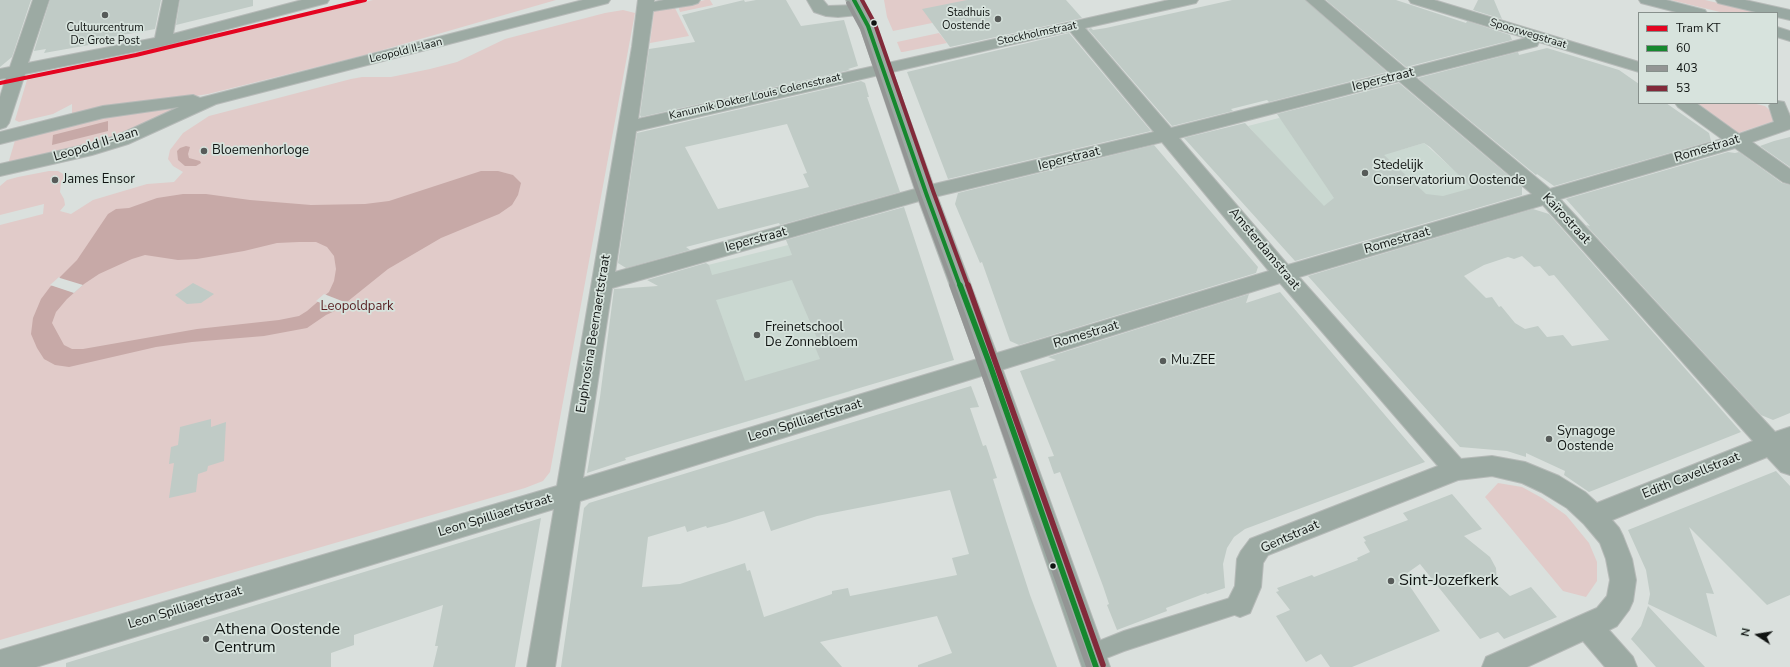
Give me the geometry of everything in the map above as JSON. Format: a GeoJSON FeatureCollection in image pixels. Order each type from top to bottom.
{"type":"FeatureCollection","features":[{"type":"Feature","properties":{"kind":"main road"},"geometry":{"type":"LineString","coordinates":[[1647,0],[1695,12]]}},
{"type":"Feature","properties":{"kind":"main road"},"geometry":{"type":"LineString","coordinates":[[1724,0],[1777,12]]}},
{"type":"Feature","properties":{"kind":"main road"},"geometry":{"type":"LineString","coordinates":[[1778,12],[1790,15]]}},
{"type":"Feature","properties":{"kind":"main road"},"geometry":{"type":"LineString","coordinates":[[1778,32],[1790,36]]}},
{"type":"Feature","properties":{"kind":"street"},"geometry":{"type":"LineString","coordinates":[[0,123],[41,0]]}},
{"type":"Feature","properties":{"kind":"street"},"geometry":{"type":"LineString","coordinates":[[164,41],[171,0]]}},
{"type":"Feature","properties":{"kind":"street"},"geometry":{"type":"LineString","coordinates":[[0,74],[164,41],[321,0]]}},
{"type":"Feature","properties":{"kind":"street","name":"Leopold II-laan"},"geometry":{"type":"LineString","coordinates":[[0,170],[92,149],[122,140],[210,100],[602,0]]}},
{"type":"Feature","properties":{"kind":"street"},"geometry":{"type":"LineString","coordinates":[[645,4],[692,0]]}},
{"type":"Feature","properties":{"kind":"street"},"geometry":{"type":"LineString","coordinates":[[815,0],[820,9],[838,12],[863,3],[868,26],[926,193],[990,365],[1093,661]]}},
{"type":"Feature","properties":{"kind":"street","name":"Stockholmstraat"},"geometry":{"type":"LineString","coordinates":[[883,68],[1190,0]]}},
{"type":"Feature","properties":{"kind":"street","name":"Kaïrostraat"},"geometry":{"type":"LineString","coordinates":[[1314,0],[1547,197],[1780,441],[1790,466]]}},
{"type":"Feature","properties":{"kind":"street","name":"Spoorwegstraat"},"geometry":{"type":"LineString","coordinates":[[1417,0],[1535,37],[1638,67]]}},
{"type":"Feature","properties":{"kind":"street","name":"Euphrosina Beernaertstraat"},"geometry":{"type":"LineString","coordinates":[[540,667],[640,47],[645,4]]}},
{"type":"Feature","properties":{"kind":"street","name":"Amsterdamstraat"},"geometry":{"type":"LineString","coordinates":[[1074,26],[1284,274],[1456,470]]}},
{"type":"Feature","properties":{"kind":"street","name":"Ieperstraat"},"geometry":{"type":"LineString","coordinates":[[602,283],[926,193],[1167,135],[1404,75],[1531,42],[1535,37]]}},
{"type":"Feature","properties":{"kind":"street","name":"Kanunnik Dokter Louis Colensstraat"},"geometry":{"type":"LineString","coordinates":[[627,127],[883,68]]}},
{"type":"Feature","properties":{"kind":"street","name":"Leopold II-laan"},"geometry":{"type":"LineString","coordinates":[[0,138],[116,109],[200,99],[210,100]]}},
{"type":"Feature","properties":{"kind":"street"},"geometry":{"type":"LineString","coordinates":[[1685,104],[1790,178]]}},
{"type":"Feature","properties":{"kind":"street","name":"Romestraat"},"geometry":{"type":"LineString","coordinates":[[990,365],[1284,274],[1736,141],[1784,125],[1779,106]]}},
{"type":"Feature","properties":{"kind":"street","name":"Leon Spilliaertstraat"},"geometry":{"type":"LineString","coordinates":[[0,664],[568,494],[990,365]]}},
{"type":"Feature","properties":{"kind":"street","name":"Edith Cavellstraat"},"geometry":{"type":"LineString","coordinates":[[1592,516],[1780,441]]}},
{"type":"Feature","properties":{"kind":"street","name":"Gentstraat"},"geometry":{"type":"LineString","coordinates":[[1093,661],[1124,641],[1240,604],[1248,587],[1250,558],[1259,547],[1456,470],[1492,466],[1525,473],[1550,484],[1576,500],[1610,536],[1619,559],[1623,580],[1619,601],[1607,617],[1496,667]]}},
{"type":"Feature","properties":{"kind":"street"},"geometry":{"type":"LineString","coordinates":[[1587,625],[1623,667]]}},
{"type":"Feature","properties":{"kind":"shaded area","name":"Stedelijk Conservatorium Oostende"},"geometry":{"type":"Polygon","coordinates":[[[1279,118],[1400,150],[1424,143],[1488,201],[1354,241],[1248,126],[1279,118]]]}},
{"type":"Feature","properties":{"kind":"shaded area"},"geometry":{"type":"Polygon","coordinates":[[[108,121],[108,131],[52,145],[53,135],[108,121]]]}},
{"type":"Feature","properties":{"kind":"shaded area"},"geometry":{"type":"Polygon","coordinates":[[[186,146],[190,147],[188,154],[189,158],[200,161],[201,163],[196,166],[185,166],[178,160],[177,151],[186,146]]]}},
{"type":"Feature","properties":{"kind":"shaded area"},"geometry":{"type":"Polygon","coordinates":[[[481,171],[498,171],[513,175],[521,183],[518,195],[512,205],[499,214],[441,238],[388,269],[337,310],[326,315],[307,328],[264,336],[192,342],[156,347],[69,367],[55,365],[44,359],[31,334],[33,318],[41,299],[50,287],[77,260],[108,214],[116,209],[129,208],[157,198],[183,194],[206,194],[250,200],[311,205],[365,204],[389,201],[481,171]],[[316,242],[277,243],[244,251],[197,259],[178,260],[145,255],[132,259],[99,274],[84,284],[67,299],[56,312],[52,323],[64,345],[72,349],[83,349],[197,329],[279,320],[299,316],[329,292],[334,281],[336,269],[334,256],[327,247],[316,242]]]}},
{"type":"Feature","properties":{"kind":"shaded area","name":"Freinetschool De Zonnebloem"},"geometry":{"type":"Polygon","coordinates":[[[788,245],[851,391],[715,431],[704,391],[708,265],[788,245]]]}},
{"type":"Feature","properties":{"kind":"green space"},"geometry":{"type":"Polygon","coordinates":[[[373,0],[556,0],[365,55],[208,94],[72,116],[72,104],[53,114],[19,122],[15,120],[27,80],[163,50],[373,0]]]}},
{"type":"Feature","properties":{"kind":"green space"},"geometry":{"type":"Polygon","coordinates":[[[710,0],[713,5],[680,12],[678,6],[710,0]]]}},
{"type":"Feature","properties":{"kind":"green space"},"geometry":{"type":"Polygon","coordinates":[[[884,0],[967,0],[932,23],[893,31],[887,17],[884,0]]]}},
{"type":"Feature","properties":{"kind":"green space"},"geometry":{"type":"Polygon","coordinates":[[[1671,0],[1705,0],[1757,12],[1720,12],[1671,0]]]}},
{"type":"Feature","properties":{"kind":"green space"},"geometry":{"type":"Polygon","coordinates":[[[674,6],[689,36],[650,43],[654,11],[674,6]]]}},
{"type":"Feature","properties":{"kind":"green space","name":"Leopoldpark"},"geometry":{"type":"Polygon","coordinates":[[[623,10],[635,13],[550,472],[543,481],[525,488],[0,640],[0,225],[43,214],[44,204],[0,215],[0,186],[7,180],[18,177],[49,171],[58,171],[65,175],[61,183],[60,192],[64,199],[65,205],[60,211],[71,214],[93,200],[147,184],[174,182],[183,172],[173,166],[168,159],[170,150],[183,133],[209,116],[351,79],[362,77],[391,77],[430,69],[457,62],[505,39],[605,13],[623,10]]]}},
{"type":"Feature","properties":{"kind":"green space"},"geometry":{"type":"Polygon","coordinates":[[[939,33],[947,43],[901,52],[897,42],[939,33]]]}},
{"type":"Feature","properties":{"kind":"green space"},"geometry":{"type":"Polygon","coordinates":[[[1691,104],[1756,104],[1765,106],[1774,114],[1774,121],[1735,134],[1691,104]]]}},
{"type":"Feature","properties":{"kind":"green space"},"geometry":{"type":"Polygon","coordinates":[[[173,108],[173,110],[118,138],[8,164],[16,137],[101,115],[173,108]]]}},
{"type":"Feature","properties":{"kind":"green space"},"geometry":{"type":"Polygon","coordinates":[[[1498,483],[1522,487],[1542,498],[1566,515],[1589,543],[1597,562],[1597,581],[1586,597],[1563,591],[1485,497],[1498,483]]]}},
{"type":"Feature","properties":{"kind":"pier"},"geometry":{"type":"Polygon","coordinates":[[[59,277],[83,285],[74,293],[50,285],[59,277]]]}},
{"type":"Feature","properties":{"kind":"pier"},"geometry":{"type":"Polygon","coordinates":[[[324,294],[348,303],[340,311],[316,301],[324,294]]]}},
{"type":"Feature","properties":{"kind":"building"},"geometry":{"type":"Polygon","coordinates":[[[0,0],[31,0],[12,57],[0,67],[0,0]]]}},
{"type":"Feature","properties":{"kind":"building","name":"Cultuurcentrum De Grote Post"},"geometry":{"type":"Polygon","coordinates":[[[50,0],[161,0],[155,29],[107,38],[106,42],[44,53],[46,49],[34,51],[50,0]]]}},
{"type":"Feature","properties":{"kind":"building"},"geometry":{"type":"Polygon","coordinates":[[[180,0],[253,0],[253,6],[176,25],[180,0]]]}},
{"type":"Feature","properties":{"kind":"building"},"geometry":{"type":"Polygon","coordinates":[[[744,0],[745,2],[756,0],[786,0],[801,26],[844,20],[858,66],[848,69],[850,70],[641,117],[640,115],[649,49],[695,42],[682,15],[744,0]]]}},
{"type":"Feature","properties":{"kind":"building","name":"Stadhuis Oostende"},"geometry":{"type":"Polygon","coordinates":[[[967,0],[1066,0],[1082,18],[950,47],[922,9],[967,0]]]}},
{"type":"Feature","properties":{"kind":"building"},"geometry":{"type":"Polygon","coordinates":[[[1232,0],[1305,0],[1387,72],[1269,102],[1267,100],[1231,109],[1233,111],[1172,126],[1088,29],[1091,28],[1093,30],[1106,28],[1232,0]]]}},
{"type":"Feature","properties":{"kind":"building"},"geometry":{"type":"Polygon","coordinates":[[[1326,0],[1396,0],[1466,23],[1467,21],[1510,35],[1512,40],[1406,67],[1326,0]]]}},
{"type":"Feature","properties":{"kind":"building"},"geometry":{"type":"Polygon","coordinates":[[[1478,0],[1494,0],[1502,19],[1473,10],[1478,0]]]}},
{"type":"Feature","properties":{"kind":"building"},"geometry":{"type":"Polygon","coordinates":[[[1069,33],[1151,131],[948,179],[907,72],[1069,33]]]}},
{"type":"Feature","properties":{"kind":"building"},"geometry":{"type":"Polygon","coordinates":[[[1547,48],[1619,70],[1638,83],[1638,104],[1667,104],[1709,133],[1711,141],[1554,186],[1537,174],[1536,175],[1418,78],[1518,52],[1519,55],[1547,48]]]}},
{"type":"Feature","properties":{"kind":"building"},"geometry":{"type":"Polygon","coordinates":[[[861,81],[865,83],[869,97],[867,97],[900,192],[780,225],[779,223],[686,247],[690,250],[626,268],[618,263],[637,133],[861,81]],[[787,124],[685,147],[718,209],[809,187],[803,174],[807,173],[787,124]]]}},
{"type":"Feature","properties":{"kind":"building"},"geometry":{"type":"Polygon","coordinates":[[[1399,83],[1522,187],[1522,195],[1295,261],[1184,138],[1245,123],[1324,206],[1334,198],[1277,114],[1399,83]],[[1424,143],[1384,155],[1426,194],[1443,196],[1472,188],[1424,143]]]}},
{"type":"Feature","properties":{"kind":"building"},"geometry":{"type":"Polygon","coordinates":[[[1790,137],[1790,167],[1760,146],[1774,141],[1790,137]]]}},
{"type":"Feature","properties":{"kind":"building"},"geometry":{"type":"Polygon","coordinates":[[[1154,145],[1258,267],[1256,273],[1019,345],[1010,341],[982,262],[980,263],[955,204],[958,193],[1154,145]]]}},
{"type":"Feature","properties":{"kind":"building"},"geometry":{"type":"Polygon","coordinates":[[[1728,152],[1739,152],[1782,183],[1790,185],[1790,413],[1773,420],[1761,415],[1586,225],[1590,226],[1566,199],[1728,152]]]}},
{"type":"Feature","properties":{"kind":"building"},"geometry":{"type":"Polygon","coordinates":[[[904,207],[954,360],[667,445],[625,458],[626,460],[587,473],[600,397],[614,289],[658,286],[647,280],[706,263],[709,265],[712,275],[792,255],[786,240],[904,207]],[[792,280],[716,300],[745,381],[820,359],[815,347],[820,345],[792,280]]]}},
{"type":"Feature","properties":{"kind":"building"},"geometry":{"type":"Polygon","coordinates":[[[1533,209],[1549,214],[1741,432],[1589,492],[1564,475],[1565,471],[1526,453],[1526,457],[1507,451],[1460,447],[1308,276],[1533,209]],[[1522,256],[1514,259],[1508,257],[1484,265],[1464,276],[1486,298],[1492,297],[1499,307],[1501,306],[1515,323],[1525,329],[1538,326],[1547,337],[1563,335],[1572,346],[1609,340],[1554,275],[1549,276],[1540,266],[1534,267],[1522,256]]]}},
{"type":"Feature","properties":{"kind":"building"},"geometry":{"type":"Polygon","coordinates":[[[193,283],[214,294],[201,303],[187,304],[175,295],[193,283]]]}},
{"type":"Feature","properties":{"kind":"building"},"geometry":{"type":"Polygon","coordinates":[[[1280,292],[1425,462],[1245,529],[1234,537],[1227,548],[1223,564],[1225,588],[1207,594],[1206,593],[1166,608],[1167,611],[1117,630],[1107,605],[1109,604],[1103,586],[1060,472],[1054,474],[1048,457],[1054,456],[1020,371],[1056,360],[1048,357],[1249,294],[1246,303],[1280,292]]]}},
{"type":"Feature","properties":{"kind":"building"},"geometry":{"type":"Polygon","coordinates":[[[971,386],[979,407],[970,408],[983,446],[986,445],[997,478],[993,479],[1006,521],[1030,595],[1057,667],[918,667],[918,665],[952,653],[937,616],[820,642],[842,667],[561,667],[584,508],[589,503],[971,386]],[[950,490],[817,516],[771,531],[764,511],[707,528],[706,526],[687,532],[685,526],[648,537],[642,587],[680,584],[745,563],[747,571],[750,570],[764,617],[832,594],[832,591],[848,588],[850,596],[957,575],[952,558],[969,554],[950,490]]]}},
{"type":"Feature","properties":{"kind":"building"},"geometry":{"type":"Polygon","coordinates":[[[211,419],[211,427],[226,422],[224,461],[208,466],[207,471],[198,474],[196,492],[169,498],[174,463],[169,464],[171,447],[178,445],[180,427],[211,419]]]}},
{"type":"Feature","properties":{"kind":"building"},"geometry":{"type":"Polygon","coordinates":[[[1776,471],[1790,486],[1790,595],[1767,605],[1689,527],[1714,594],[1706,593],[1717,637],[1648,604],[1650,594],[1646,570],[1628,530],[1776,471]]]}},
{"type":"Feature","properties":{"kind":"building","name":"Sint-Jozefkerk"},"geometry":{"type":"Polygon","coordinates":[[[1452,494],[1482,529],[1464,536],[1490,557],[1496,568],[1497,584],[1510,596],[1531,587],[1557,617],[1504,639],[1498,632],[1480,639],[1420,564],[1403,576],[1440,631],[1352,667],[1330,667],[1321,654],[1306,662],[1276,616],[1290,610],[1276,592],[1279,591],[1277,588],[1312,575],[1314,577],[1358,560],[1357,558],[1370,552],[1364,542],[1366,541],[1363,537],[1408,520],[1403,513],[1452,494]]]}},
{"type":"Feature","properties":{"kind":"building"},"geometry":{"type":"Polygon","coordinates":[[[541,518],[515,667],[433,667],[438,646],[435,646],[443,605],[354,635],[354,645],[331,653],[331,667],[66,667],[66,663],[541,518]]]}},
{"type":"Feature","properties":{"kind":"building"},"geometry":{"type":"Polygon","coordinates":[[[1648,606],[1705,667],[1656,667],[1631,639],[1641,626],[1648,606]]]}},
{"type":"Feature","properties":{"kind":"tram line","name":"KT"},"geometry":{"type":"LineString","coordinates":[[0,83],[136,55],[365,0]]}},
{"type":"Feature","properties":{"kind":"transit line","name":"60"},"geometry":{"type":"LineString","coordinates":[[854,0],[868,26],[926,193],[990,365],[1096,667]]}},
{"type":"Feature","properties":{"kind":"transit line","name":"53"},"geometry":{"type":"LineString","coordinates":[[862,0],[875,24],[933,191],[997,363],[1103,665]]}},
{"type":"Feature","properties":{"kind":"transit line","name":"403"},"geometry":{"type":"LineString","coordinates":[[848,3],[862,29],[919,195],[983,367],[1089,667]]}},
{"type":"Feature","properties":{"kind":"place","name":"Cultuurcentrum De Grote Post"},"geometry":{"type":"Point","coordinates":[105,15]}},
{"type":"Feature","properties":{"kind":"place","name":"Stadhuis Oostende"},"geometry":{"type":"Point","coordinates":[998,19]}},
{"type":"Feature","properties":{"kind":"place","name":"Bloemenhorloge"},"geometry":{"type":"Point","coordinates":[204,151]}},
{"type":"Feature","properties":{"kind":"place","name":"Stedelijk Conservatorium Oostende"},"geometry":{"type":"Point","coordinates":[1365,173]}},
{"type":"Feature","properties":{"kind":"place","name":"James Ensor"},"geometry":{"type":"Point","coordinates":[55,180]}},
{"type":"Feature","properties":{"kind":"place","name":"Freinetschool De Zonnebloem"},"geometry":{"type":"Point","coordinates":[757,335]}},
{"type":"Feature","properties":{"kind":"place","name":"Mu.ZEE"},"geometry":{"type":"Point","coordinates":[1163,361]}},
{"type":"Feature","properties":{"kind":"place","name":"Synagoge Oostende"},"geometry":{"type":"Point","coordinates":[1549,439]}},
{"type":"Feature","properties":{"kind":"place","name":"Sint-Jozefkerk"},"geometry":{"type":"Point","coordinates":[1391,581]}},
{"type":"Feature","properties":{"kind":"place","name":"Athena Oostende Centrum"},"geometry":{"type":"Point","coordinates":[206,639]}}]}
